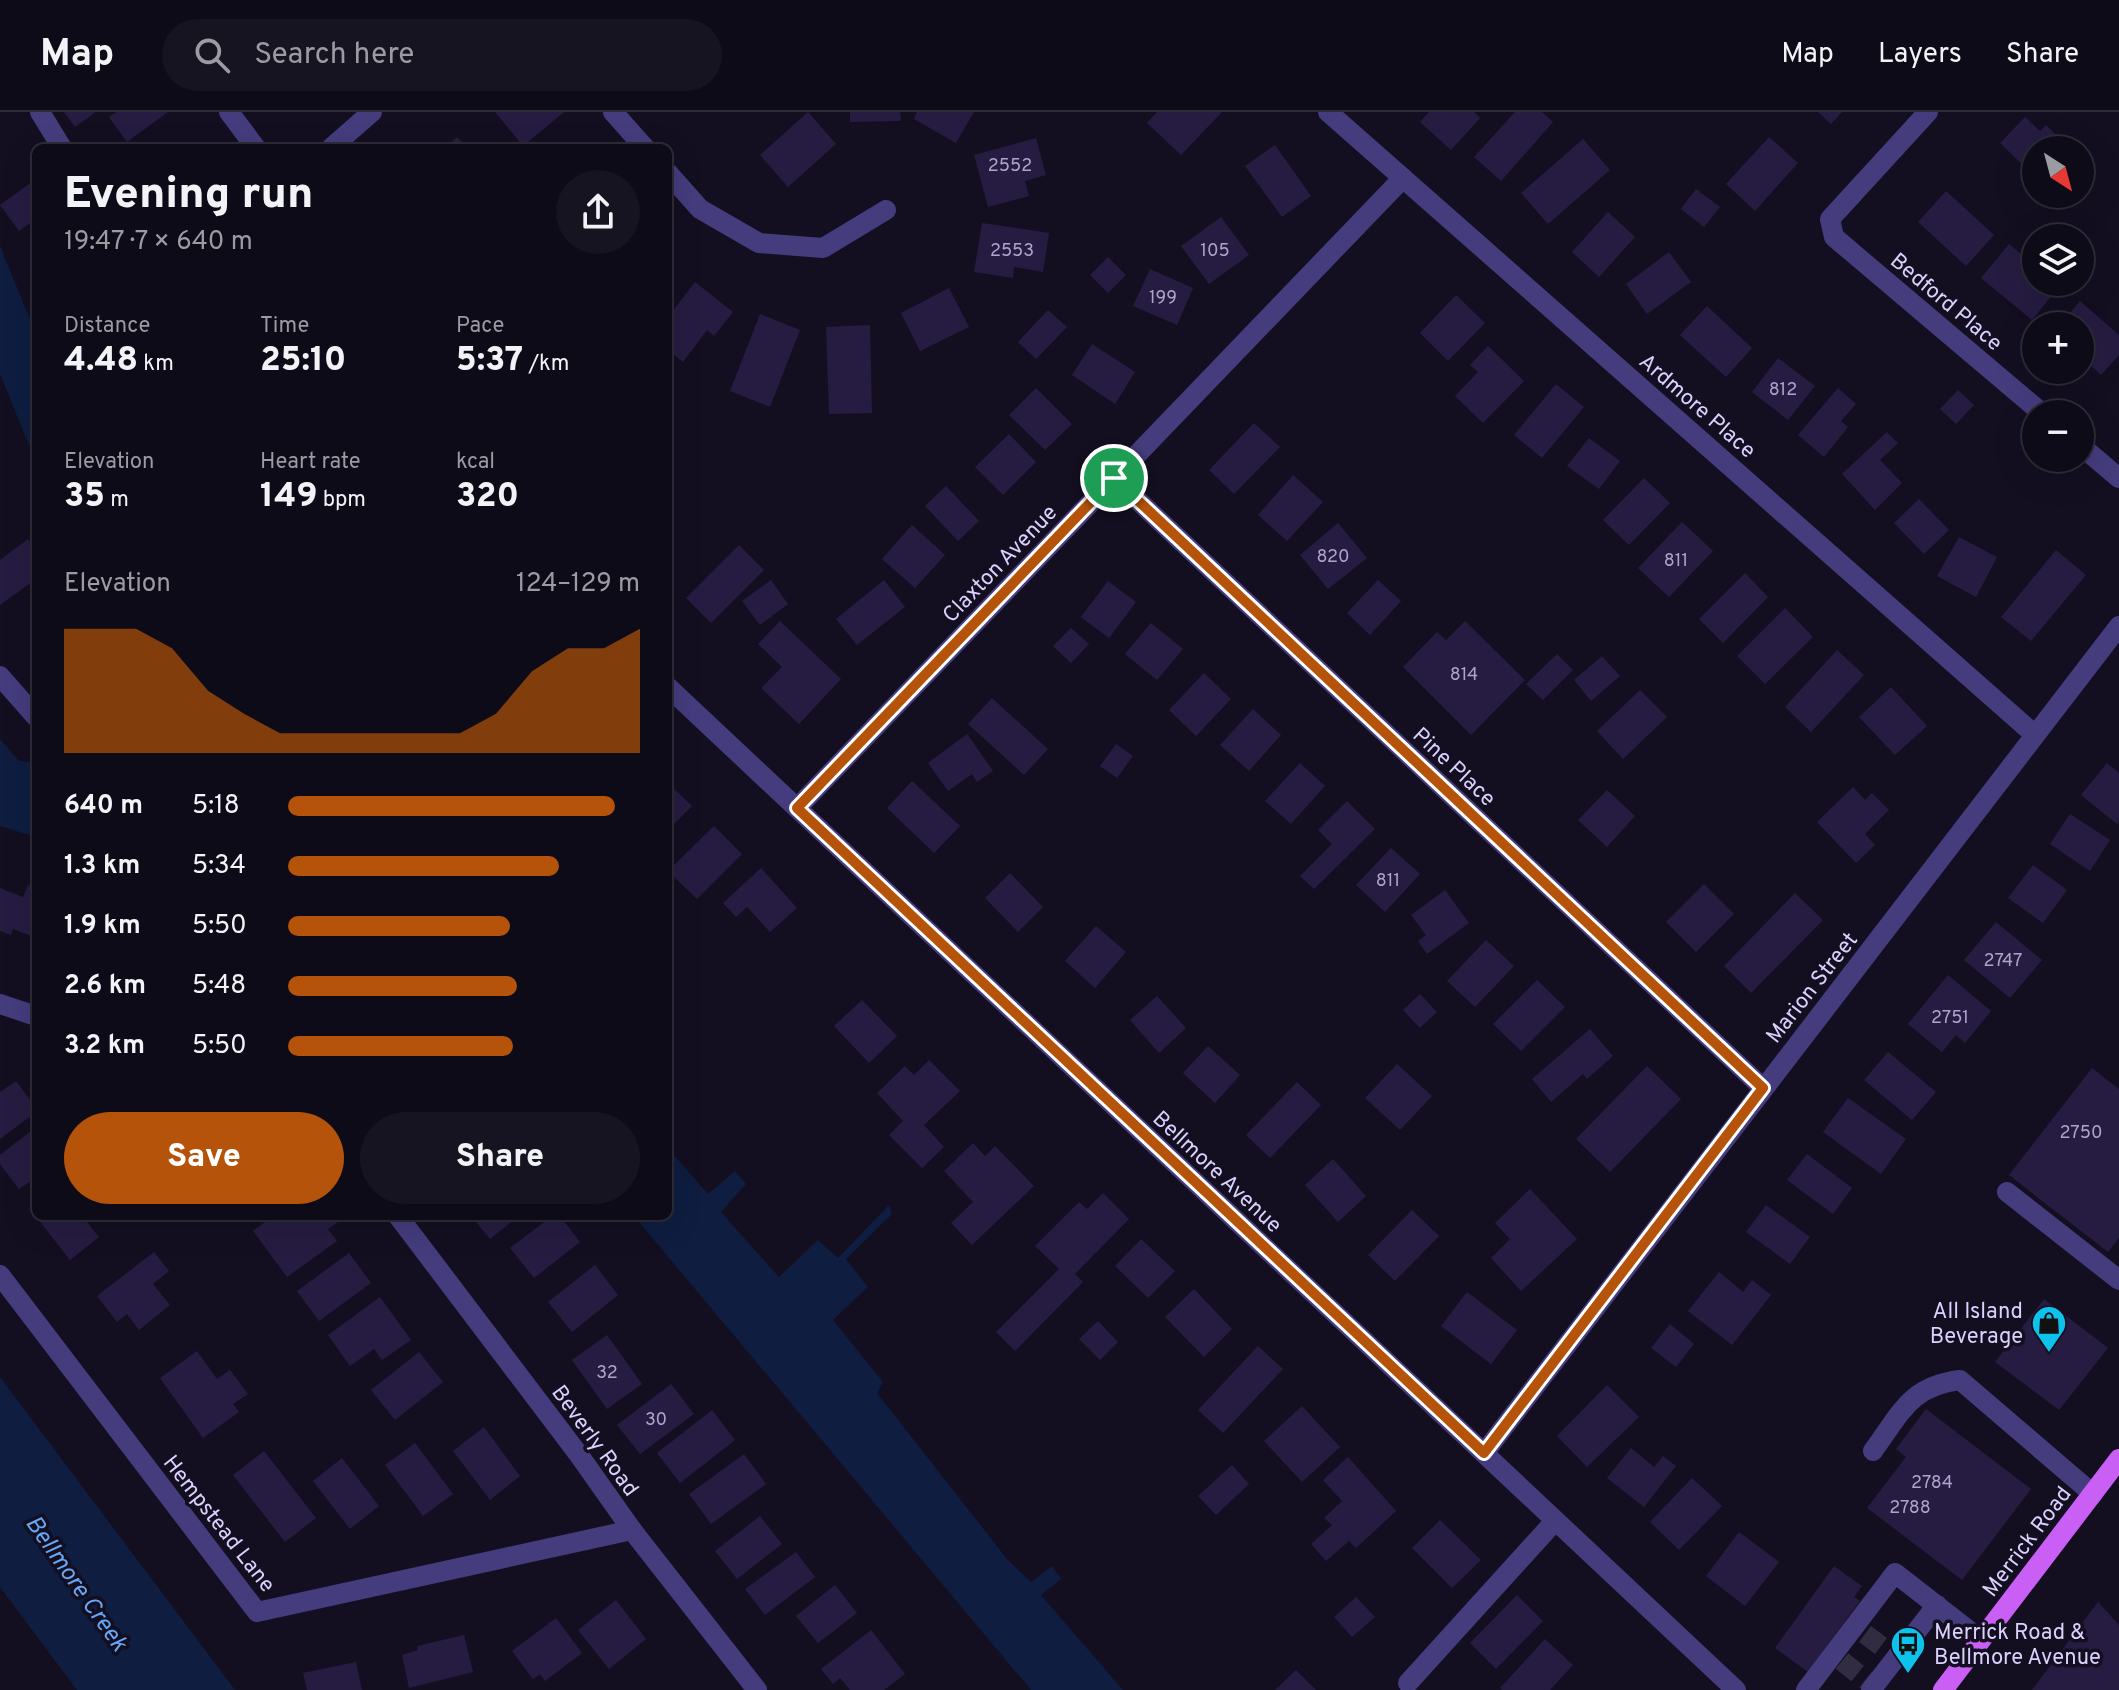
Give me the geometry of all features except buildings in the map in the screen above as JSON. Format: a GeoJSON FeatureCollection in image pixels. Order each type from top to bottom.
{"type":"FeatureCollection","features":[{"type":"Feature","properties":{"kind":"main road","name":"Merrick Road"},"geometry":{"type":"LineString","coordinates":[[1943,1690],[2119,1459]]}},
{"type":"Feature","properties":{"kind":"street"},"geometry":{"type":"LineString","coordinates":[[40,112],[60,144]]}},
{"type":"Feature","properties":{"kind":"street"},"geometry":{"type":"LineString","coordinates":[[229,112],[253,144]]}},
{"type":"Feature","properties":{"kind":"street"},"geometry":{"type":"LineString","coordinates":[[336,144],[372,112]]}},
{"type":"Feature","properties":{"kind":"street"},"geometry":{"type":"LineString","coordinates":[[613,112],[641,144]]}},
{"type":"Feature","properties":{"kind":"street","name":"Ardmore Place"},"geometry":{"type":"LineString","coordinates":[[1328,112],[2035,735]]}},
{"type":"Feature","properties":{"kind":"street","name":"Bedford Place"},"geometry":{"type":"LineString","coordinates":[[1928,112],[1830,219],[1834,237],[2026,400]]}},
{"type":"Feature","properties":{"kind":"street"},"geometry":{"type":"LineString","coordinates":[[672,178],[700,209],[759,243],[823,248],[886,210]]}},
{"type":"Feature","properties":{"kind":"street","name":"Claxton Avenue"},"geometry":{"type":"LineString","coordinates":[[797,808],[1403,178]]}},
{"type":"Feature","properties":{"kind":"street"},"geometry":{"type":"LineString","coordinates":[[2094,457],[2119,478]]}},
{"type":"Feature","properties":{"kind":"street","name":"Pine Place"},"geometry":{"type":"LineString","coordinates":[[1114,478],[1763,1088]]}},
{"type":"Feature","properties":{"kind":"street","name":"Marion Street"},"geometry":{"type":"LineString","coordinates":[[1484,1453],[2119,626]]}},
{"type":"Feature","properties":{"kind":"street"},"geometry":{"type":"LineString","coordinates":[[0,676],[32,712]]}},
{"type":"Feature","properties":{"kind":"street","name":"Bellmore Avenue"},"geometry":{"type":"LineString","coordinates":[[672,691],[1736,1690]]}},
{"type":"Feature","properties":{"kind":"street"},"geometry":{"type":"LineString","coordinates":[[0,1004],[32,1015]]}},
{"type":"Feature","properties":{"kind":"street"},"geometry":{"type":"LineString","coordinates":[[2007,1192],[2119,1280]]}},
{"type":"Feature","properties":{"kind":"street","name":"Beverly Road"},"geometry":{"type":"LineString","coordinates":[[401,1220],[632,1530],[757,1690]]}},
{"type":"Feature","properties":{"kind":"street","name":"Hempstead Lane"},"geometry":{"type":"LineString","coordinates":[[0,1275],[257,1612],[632,1530]]}},
{"type":"Feature","properties":{"kind":"street"},"geometry":{"type":"LineString","coordinates":[[1873,1451],[1910,1400],[1936,1383],[1960,1380],[2093,1494]]}},
{"type":"Feature","properties":{"kind":"street"},"geometry":{"type":"LineString","coordinates":[[1408,1683],[1555,1521]]}},
{"type":"Feature","properties":{"kind":"street"},"geometry":{"type":"LineString","coordinates":[[1806,1690],[1860,1630],[1895,1573],[1981,1640]]}},
{"type":"Feature","properties":{"kind":"street"},"geometry":{"type":"LineString","coordinates":[[1871,1686],[1892,1656],[1937,1605]]}},
{"type":"Feature","properties":{"kind":"water"},"geometry":{"type":"Polygon","coordinates":[[[0,246],[32,324],[32,452],[0,374],[0,246]]]}},
{"type":"Feature","properties":{"kind":"water"},"geometry":{"type":"Polygon","coordinates":[[[0,739],[19,761],[32,762],[32,836],[0,826],[0,739]]]}},
{"type":"Feature","properties":{"kind":"water"},"geometry":{"type":"Polygon","coordinates":[[[672,1153],[708,1194],[735,1171],[746,1184],[721,1212],[779,1277],[818,1240],[838,1258],[889,1205],[892,1214],[846,1259],[868,1287],[833,1320],[883,1382],[877,1393],[1007,1559],[1031,1582],[1052,1566],[1061,1579],[1041,1595],[1123,1690],[1031,1690],[637,1220],[672,1220],[672,1153]]]}},
{"type":"Feature","properties":{"kind":"water","name":"Bellmore Creek"},"geometry":{"type":"Polygon","coordinates":[[[0,1377],[235,1690],[77,1690],[0,1587],[0,1377]]]}},
{"type":"Feature","properties":{"kind":"tunnel"},"geometry":{"type":"LineString","coordinates":[[1865,1634],[1889,1652]]}},
{"type":"Feature","properties":{"kind":"tunnel"},"geometry":{"type":"LineString","coordinates":[[1842,1661],[1867,1681]]}},
{"type":"Feature","properties":{"kind":"place","name":"All Island Beverage"},"geometry":{"type":"Point","coordinates":[2049,1354]}},
{"type":"Feature","properties":{"kind":"place","name":"Merrick Road & Bellmore Avenue"},"geometry":{"type":"Point","coordinates":[1908,1675]}},
{"type":"Feature","properties":{"kind":"route"},"geometry":{"type":"LineString","coordinates":[[1114,478],[1763,1088],[1484,1453],[797,808],[1114,478]]}}]}
